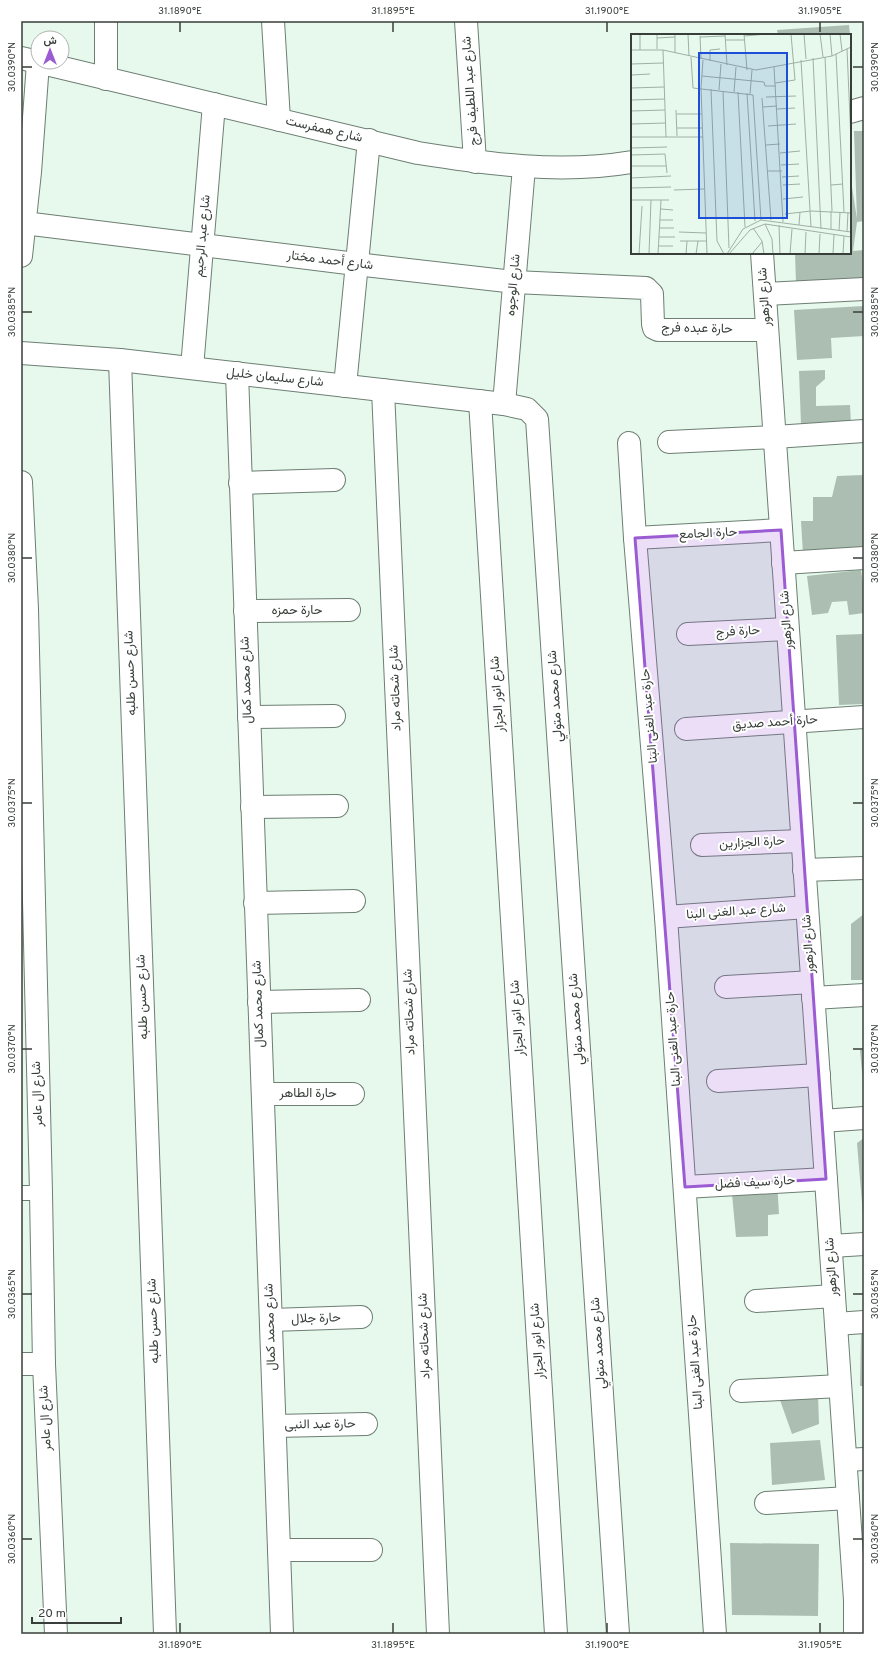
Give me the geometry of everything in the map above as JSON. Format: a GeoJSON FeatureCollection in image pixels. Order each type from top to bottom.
{"type":"FeatureCollection","features":[{"type":"Feature","properties":{"kind":"street"},"geometry":{"type":"LineString","coordinates":[[106,21],[106,79]]}},
{"type":"Feature","properties":{"kind":"street"},"geometry":{"type":"LineString","coordinates":[[273,21],[279,120]]}},
{"type":"Feature","properties":{"kind":"street","name":"شارع عبد اللطيف فرج"},"geometry":{"type":"LineString","coordinates":[[466,21],[475,162]]}},
{"type":"Feature","properties":{"kind":"street"},"geometry":{"type":"LineString","coordinates":[[21,256],[24,223],[30,61]]}},
{"type":"Feature","properties":{"kind":"street","name":"شارع همفرست"},"geometry":{"type":"LineString","coordinates":[[68,70],[418,153],[475,162],[524,167],[573,167],[631,162]]}},
{"type":"Feature","properties":{"kind":"street","name":"شارع عبد الرحيم"},"geometry":{"type":"LineString","coordinates":[[192,368],[214,104]]}},
{"type":"Feature","properties":{"kind":"street"},"geometry":{"type":"LineString","coordinates":[[851,112],[864,108]]}},
{"type":"Feature","properties":{"kind":"street"},"geometry":{"type":"LineString","coordinates":[[345,386],[368,140]]}},
{"type":"Feature","properties":{"kind":"street","name":"شارع الوجوه"},"geometry":{"type":"LineString","coordinates":[[504,404],[524,167]]}},
{"type":"Feature","properties":{"kind":"street","name":"شارع أحمد مختار"},"geometry":{"type":"LineString","coordinates":[[24,223],[202,246],[514,282],[638,287]]}},
{"type":"Feature","properties":{"kind":"street","name":"شارع الزهور"},"geometry":{"type":"LineString","coordinates":[[762,254],[840,1386],[855,1460],[848,1498],[858,1624]]}},
{"type":"Feature","properties":{"kind":"street","name":"حارة عبده فرج"},"geometry":{"type":"LineString","coordinates":[[638,287],[646,288],[652,294],[653,324],[654,328],[658,330],[767,330]]}},
{"type":"Feature","properties":{"kind":"street"},"geometry":{"type":"LineString","coordinates":[[765,294],[864,289]]}},
{"type":"Feature","properties":{"kind":"street","name":"شارع سليمان خليل"},"geometry":{"type":"LineString","coordinates":[[21,353],[120,360],[480,401],[527,409]]}},
{"type":"Feature","properties":{"kind":"street","name":"شارع حسن طلبه"},"geometry":{"type":"LineString","coordinates":[[120,360],[165,1634]]}},
{"type":"Feature","properties":{"kind":"street","name":"شارع محمد كمال"},"geometry":{"type":"LineString","coordinates":[[237,373],[282,1634]]}},
{"type":"Feature","properties":{"kind":"street","name":"شارع شحاته مراد"},"geometry":{"type":"LineString","coordinates":[[384,390],[438,1634]]}},
{"type":"Feature","properties":{"kind":"street","name":"شارع انور الجزار"},"geometry":{"type":"LineString","coordinates":[[480,401],[556,1634]]}},
{"type":"Feature","properties":{"kind":"street","name":"شارع محمد متولي"},"geometry":{"type":"LineString","coordinates":[[527,409],[537,419],[618,1634]]}},
{"type":"Feature","properties":{"kind":"street"},"geometry":{"type":"LineString","coordinates":[[669,442],[864,431]]}},
{"type":"Feature","properties":{"kind":"street","name":"حارة عبد الغنى البنا"},"geometry":{"type":"LineString","coordinates":[[629,444],[635,538],[666,917],[715,1634]]}},
{"type":"Feature","properties":{"kind":"street"},"geometry":{"type":"LineString","coordinates":[[240,483],[334,480]]}},
{"type":"Feature","properties":{"kind":"street","name":"شارع ال عامر"},"geometry":{"type":"LineString","coordinates":[[21,482],[24,609],[31,1193],[44,1364],[56,1634]]}},
{"type":"Feature","properties":{"kind":"street","name":"حارة الجامع"},"geometry":{"type":"LineString","coordinates":[[635,538],[781,530]]}},
{"type":"Feature","properties":{"kind":"street"},"geometry":{"type":"LineString","coordinates":[[783,563],[864,558]]}},
{"type":"Feature","properties":{"kind":"street","name":"حارة حمزه"},"geometry":{"type":"LineString","coordinates":[[245,611],[349,610]]}},
{"type":"Feature","properties":{"kind":"street","name":"حارة فرج"},"geometry":{"type":"LineString","coordinates":[[688,634],[787,629]]}},
{"type":"Feature","properties":{"kind":"street"},"geometry":{"type":"LineString","coordinates":[[249,717],[334,716]]}},
{"type":"Feature","properties":{"kind":"street","name":"حارة أحمد صديق"},"geometry":{"type":"LineString","coordinates":[[686,729],[864,717]]}},
{"type":"Feature","properties":{"kind":"street"},"geometry":{"type":"LineString","coordinates":[[252,807],[336,806]]}},
{"type":"Feature","properties":{"kind":"street","name":"حارة الجزارين"},"geometry":{"type":"LineString","coordinates":[[702,845],[802,840]]}},
{"type":"Feature","properties":{"kind":"street"},"geometry":{"type":"LineString","coordinates":[[804,870],[864,868]]}},
{"type":"Feature","properties":{"kind":"street"},"geometry":{"type":"LineString","coordinates":[[255,903],[354,901]]}},
{"type":"Feature","properties":{"kind":"street","name":"شارع عبد الغنى البنا"},"geometry":{"type":"LineString","coordinates":[[666,917],[807,907]]}},
{"type":"Feature","properties":{"kind":"street"},"geometry":{"type":"LineString","coordinates":[[726,987],[813,990],[864,995]]}},
{"type":"Feature","properties":{"kind":"street"},"geometry":{"type":"LineString","coordinates":[[259,1002],[359,1000]]}},
{"type":"Feature","properties":{"kind":"street"},"geometry":{"type":"LineString","coordinates":[[718,1081],[819,1075]]}},
{"type":"Feature","properties":{"kind":"street","name":"حارة الطاهر"},"geometry":{"type":"LineString","coordinates":[[263,1094],[353,1094]]}},
{"type":"Feature","properties":{"kind":"street"},"geometry":{"type":"LineString","coordinates":[[822,1121],[864,1118]]}},
{"type":"Feature","properties":{"kind":"street","name":"حارة سيف فضل"},"geometry":{"type":"LineString","coordinates":[[684,1186],[826,1179]]}},
{"type":"Feature","properties":{"kind":"street"},"geometry":{"type":"LineString","coordinates":[[831,1246],[864,1244]]}},
{"type":"Feature","properties":{"kind":"street"},"geometry":{"type":"LineString","coordinates":[[756,1301],[834,1296]]}},
{"type":"Feature","properties":{"kind":"street","name":"حارة جلال"},"geometry":{"type":"LineString","coordinates":[[271,1320],[361,1317]]}},
{"type":"Feature","properties":{"kind":"street"},"geometry":{"type":"LineString","coordinates":[[836,1324],[864,1322]]}},
{"type":"Feature","properties":{"kind":"street"},"geometry":{"type":"LineString","coordinates":[[21,1364],[44,1364]]}},
{"type":"Feature","properties":{"kind":"street"},"geometry":{"type":"LineString","coordinates":[[741,1391],[840,1386]]}},
{"type":"Feature","properties":{"kind":"street","name":"حارة عبد النبى"},"geometry":{"type":"LineString","coordinates":[[275,1426],[366,1424]]}},
{"type":"Feature","properties":{"kind":"street"},"geometry":{"type":"LineString","coordinates":[[766,1503],[848,1498]]}},
{"type":"Feature","properties":{"kind":"street"},"geometry":{"type":"LineString","coordinates":[[279,1550],[371,1550]]}},
{"type":"Feature","properties":{"kind":"highlighted area"},"geometry":{"type":"Polygon","coordinates":[[[781,530],[826,1179],[685,1187],[635,538],[781,530]]]}},
{"type":"Feature","properties":{"kind":"building"},"geometry":{"type":"Polygon","coordinates":[[[849,25],[850,34],[778,34],[777,30],[849,25]]]}},
{"type":"Feature","properties":{"kind":"building"},"geometry":{"type":"Polygon","coordinates":[[[854,131],[864,131],[864,221],[857,222],[853,251],[864,250],[864,279],[796,283],[795,254],[851,254],[851,180],[857,219],[854,131]]]}},
{"type":"Feature","properties":{"kind":"building"},"geometry":{"type":"Polygon","coordinates":[[[864,306],[864,336],[831,338],[832,358],[797,360],[794,310],[864,306]]]}},
{"type":"Feature","properties":{"kind":"building"},"geometry":{"type":"Polygon","coordinates":[[[825,370],[825,379],[816,387],[816,406],[850,405],[851,424],[801,425],[799,371],[825,370]]]}},
{"type":"Feature","properties":{"kind":"building"},"geometry":{"type":"Polygon","coordinates":[[[864,475],[864,551],[803,554],[801,521],[813,521],[813,497],[832,497],[837,476],[864,475]]]}},
{"type":"Feature","properties":{"kind":"building"},"geometry":{"type":"Polygon","coordinates":[[[861,570],[864,591],[864,613],[849,615],[847,601],[832,602],[828,613],[812,615],[807,576],[861,570]]]}},
{"type":"Feature","properties":{"kind":"building"},"geometry":{"type":"Polygon","coordinates":[[[864,634],[864,704],[839,705],[836,635],[864,634]]]}},
{"type":"Feature","properties":{"kind":"building"},"geometry":{"type":"Polygon","coordinates":[[[864,914],[864,980],[851,980],[851,924],[864,914]]]}},
{"type":"Feature","properties":{"kind":"building"},"geometry":{"type":"Polygon","coordinates":[[[864,1049],[864,1083],[863,1083],[860,1050],[864,1049]]]}},
{"type":"Feature","properties":{"kind":"building"},"geometry":{"type":"Polygon","coordinates":[[[864,1138],[864,1215],[863,1215],[857,1143],[864,1138]]]}},
{"type":"Feature","properties":{"kind":"building"},"geometry":{"type":"Polygon","coordinates":[[[777,1182],[779,1214],[768,1215],[768,1236],[736,1237],[732,1194],[777,1182]]]}},
{"type":"Feature","properties":{"kind":"building"},"geometry":{"type":"Polygon","coordinates":[[[861,1333],[864,1333],[864,1386],[860,1386],[861,1333]]]}},
{"type":"Feature","properties":{"kind":"building"},"geometry":{"type":"Polygon","coordinates":[[[818,1395],[819,1424],[792,1434],[780,1400],[818,1395]]]}},
{"type":"Feature","properties":{"kind":"building"},"geometry":{"type":"Polygon","coordinates":[[[820,1440],[825,1480],[772,1485],[770,1443],[820,1440]]]}},
{"type":"Feature","properties":{"kind":"building"},"geometry":{"type":"Polygon","coordinates":[[[730,1543],[819,1544],[818,1616],[732,1615],[730,1543]]]}}]}
